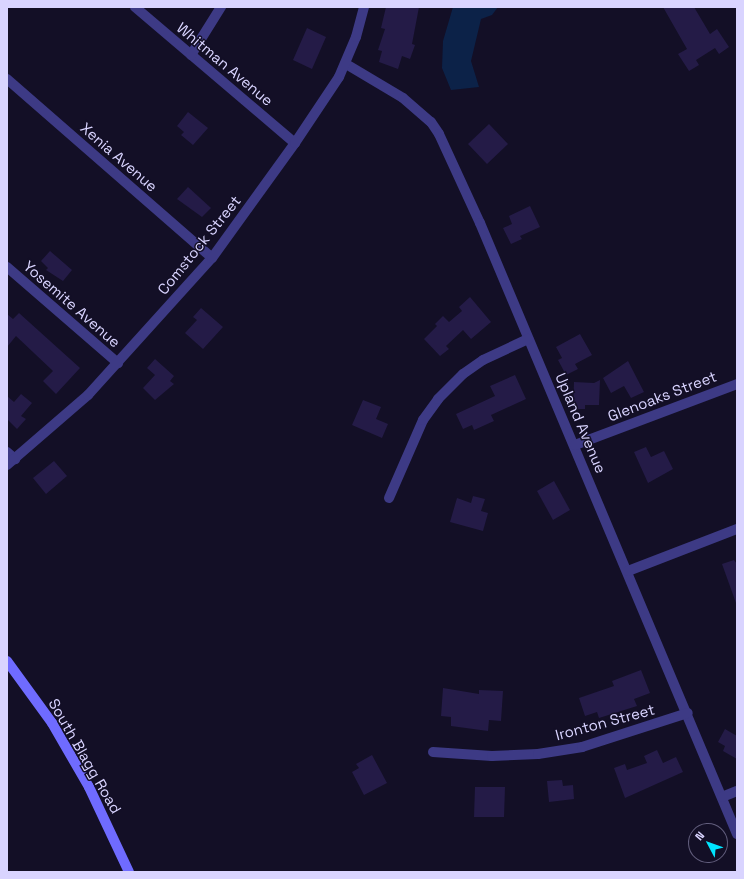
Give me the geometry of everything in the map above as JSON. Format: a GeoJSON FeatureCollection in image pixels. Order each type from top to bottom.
{"type":"FeatureCollection","features":[{"type":"Feature","properties":{"kind":"main road","name":"South Blagg Road"},"geometry":{"type":"LineString","coordinates":[[7,661],[52,723],[89,787],[129,872]]}},
{"type":"Feature","properties":{"kind":"street","name":"Whitman Avenue"},"geometry":{"type":"LineString","coordinates":[[135,7],[295,143]]}},
{"type":"Feature","properties":{"kind":"street"},"geometry":{"type":"LineString","coordinates":[[190,55],[220,7]]}},
{"type":"Feature","properties":{"kind":"street","name":"Comstock Street"},"geometry":{"type":"LineString","coordinates":[[10,459],[88,395],[212,258],[295,143],[346,64],[364,7]]}},
{"type":"Feature","properties":{"kind":"street","name":"Upland Avenue"},"geometry":{"type":"LineString","coordinates":[[346,64],[403,98],[430,122],[439,134],[480,223],[688,713],[737,834]]}},
{"type":"Feature","properties":{"kind":"street","name":"Xenia Avenue"},"geometry":{"type":"LineString","coordinates":[[7,80],[212,258]]}},
{"type":"Feature","properties":{"kind":"street","name":"Yosemite Avenue"},"geometry":{"type":"LineString","coordinates":[[7,267],[118,363]]}},
{"type":"Feature","properties":{"kind":"street"},"geometry":{"type":"LineString","coordinates":[[389,498],[422,420],[438,399],[468,370],[528,339]]}},
{"type":"Feature","properties":{"kind":"street","name":"Glenoaks Street"},"geometry":{"type":"LineString","coordinates":[[574,445],[737,384]]}},
{"type":"Feature","properties":{"kind":"street"},"geometry":{"type":"LineString","coordinates":[[628,571],[737,530]]}},
{"type":"Feature","properties":{"kind":"street","name":"Ironton Street"},"geometry":{"type":"LineString","coordinates":[[433,752],[492,756],[545,753],[582,747],[688,713]]}},
{"type":"Feature","properties":{"kind":"street"},"geometry":{"type":"LineString","coordinates":[[722,797],[737,791]]}},
{"type":"Feature","properties":{"kind":"water"},"geometry":{"type":"Polygon","coordinates":[[[453,7],[498,7],[492,15],[481,19],[471,61],[479,87],[451,90],[442,68],[443,41],[453,7]]]}},
{"type":"Feature","properties":{"kind":"building"},"geometry":{"type":"Polygon","coordinates":[[[386,7],[419,7],[412,44],[415,45],[410,59],[402,56],[398,69],[379,62],[382,51],[378,50],[385,29],[381,28],[386,7]]]}},
{"type":"Feature","properties":{"kind":"building"},"geometry":{"type":"Polygon","coordinates":[[[663,7],[694,7],[710,34],[717,29],[729,47],[719,54],[715,48],[696,60],[699,65],[689,71],[678,54],[687,49],[663,7]]]}},
{"type":"Feature","properties":{"kind":"building"},"geometry":{"type":"Polygon","coordinates":[[[307,28],[326,37],[312,69],[293,60],[307,28]]]}},
{"type":"Feature","properties":{"kind":"building"},"geometry":{"type":"Polygon","coordinates":[[[188,112],[208,128],[193,145],[181,135],[184,132],[177,126],[188,112]]]}},
{"type":"Feature","properties":{"kind":"building"},"geometry":{"type":"Polygon","coordinates":[[[489,124],[508,144],[487,164],[468,144],[489,124]]]}},
{"type":"Feature","properties":{"kind":"building"},"geometry":{"type":"Polygon","coordinates":[[[188,187],[211,208],[202,217],[177,199],[188,187]]]}},
{"type":"Feature","properties":{"kind":"building"},"geometry":{"type":"Polygon","coordinates":[[[530,206],[540,227],[520,236],[522,239],[511,244],[503,228],[512,224],[509,216],[530,206]]]}},
{"type":"Feature","properties":{"kind":"building"},"geometry":{"type":"Polygon","coordinates":[[[50,251],[72,270],[63,281],[46,270],[48,268],[41,261],[50,251]]]}},
{"type":"Feature","properties":{"kind":"building"},"geometry":{"type":"Polygon","coordinates":[[[470,297],[491,322],[471,339],[463,330],[446,346],[449,349],[440,356],[424,339],[437,326],[435,324],[443,316],[449,322],[462,311],[459,307],[470,297]]]}},
{"type":"Feature","properties":{"kind":"building"},"geometry":{"type":"Polygon","coordinates":[[[201,308],[223,327],[203,349],[185,333],[197,320],[193,317],[201,308]]]}},
{"type":"Feature","properties":{"kind":"building"},"geometry":{"type":"Polygon","coordinates":[[[19,313],[80,368],[56,394],[43,381],[53,371],[16,336],[7,347],[7,314],[13,319],[19,313]]]}},
{"type":"Feature","properties":{"kind":"building"},"geometry":{"type":"Polygon","coordinates":[[[580,334],[592,355],[575,364],[578,369],[566,375],[558,360],[562,358],[556,347],[580,334]]]}},
{"type":"Feature","properties":{"kind":"building"},"geometry":{"type":"Polygon","coordinates":[[[155,359],[174,376],[170,381],[174,384],[155,400],[143,388],[155,375],[147,368],[155,359]]]}},
{"type":"Feature","properties":{"kind":"building"},"geometry":{"type":"Polygon","coordinates":[[[628,361],[644,392],[631,398],[624,386],[611,393],[603,378],[628,361]]]}},
{"type":"Feature","properties":{"kind":"building"},"geometry":{"type":"Polygon","coordinates":[[[515,375],[526,399],[491,415],[494,421],[474,430],[472,425],[463,429],[456,414],[495,396],[490,386],[515,375]]]}},
{"type":"Feature","properties":{"kind":"building"},"geometry":{"type":"Polygon","coordinates":[[[600,380],[599,405],[585,405],[585,409],[573,409],[574,382],[594,383],[600,380]]]}},
{"type":"Feature","properties":{"kind":"building"},"geometry":{"type":"Polygon","coordinates":[[[21,394],[32,403],[21,416],[26,419],[17,429],[7,419],[7,396],[14,402],[21,394]]]}},
{"type":"Feature","properties":{"kind":"building"},"geometry":{"type":"Polygon","coordinates":[[[363,400],[381,407],[376,419],[388,424],[382,438],[352,425],[363,400]]]}},
{"type":"Feature","properties":{"kind":"building"},"geometry":{"type":"Polygon","coordinates":[[[646,447],[651,457],[664,451],[673,469],[648,483],[634,452],[646,447]]]}},
{"type":"Feature","properties":{"kind":"building"},"geometry":{"type":"Polygon","coordinates":[[[54,461],[67,476],[46,494],[33,478],[54,461]]]}},
{"type":"Feature","properties":{"kind":"building"},"geometry":{"type":"Polygon","coordinates":[[[554,481],[570,510],[553,520],[537,491],[554,481]]]}},
{"type":"Feature","properties":{"kind":"building"},"geometry":{"type":"Polygon","coordinates":[[[473,496],[485,499],[481,511],[488,513],[483,531],[450,522],[457,498],[471,503],[473,496]]]}},
{"type":"Feature","properties":{"kind":"building"},"geometry":{"type":"Polygon","coordinates":[[[734,560],[737,564],[736,603],[722,564],[734,560]]]}},
{"type":"Feature","properties":{"kind":"building"},"geometry":{"type":"Polygon","coordinates":[[[641,670],[650,693],[634,699],[637,706],[599,718],[597,712],[585,716],[579,698],[614,686],[612,681],[641,670]]]}},
{"type":"Feature","properties":{"kind":"building"},"geometry":{"type":"Polygon","coordinates":[[[443,688],[479,694],[479,690],[503,691],[501,721],[489,720],[488,731],[451,726],[451,717],[441,716],[443,688]]]}},
{"type":"Feature","properties":{"kind":"building"},"geometry":{"type":"Polygon","coordinates":[[[725,729],[737,736],[737,759],[723,751],[725,746],[718,742],[725,729]]]}},
{"type":"Feature","properties":{"kind":"building"},"geometry":{"type":"Polygon","coordinates":[[[657,750],[663,763],[676,757],[683,772],[625,798],[614,768],[625,764],[627,770],[647,763],[644,756],[657,750]]]}},
{"type":"Feature","properties":{"kind":"building"},"geometry":{"type":"Polygon","coordinates":[[[372,755],[387,783],[364,795],[352,772],[359,768],[356,764],[372,755]]]}},
{"type":"Feature","properties":{"kind":"building"},"geometry":{"type":"Polygon","coordinates":[[[562,780],[563,786],[573,785],[574,799],[549,802],[547,781],[562,780]]]}},
{"type":"Feature","properties":{"kind":"building"},"geometry":{"type":"Polygon","coordinates":[[[475,787],[505,787],[504,817],[474,817],[475,787]]]}}]}
